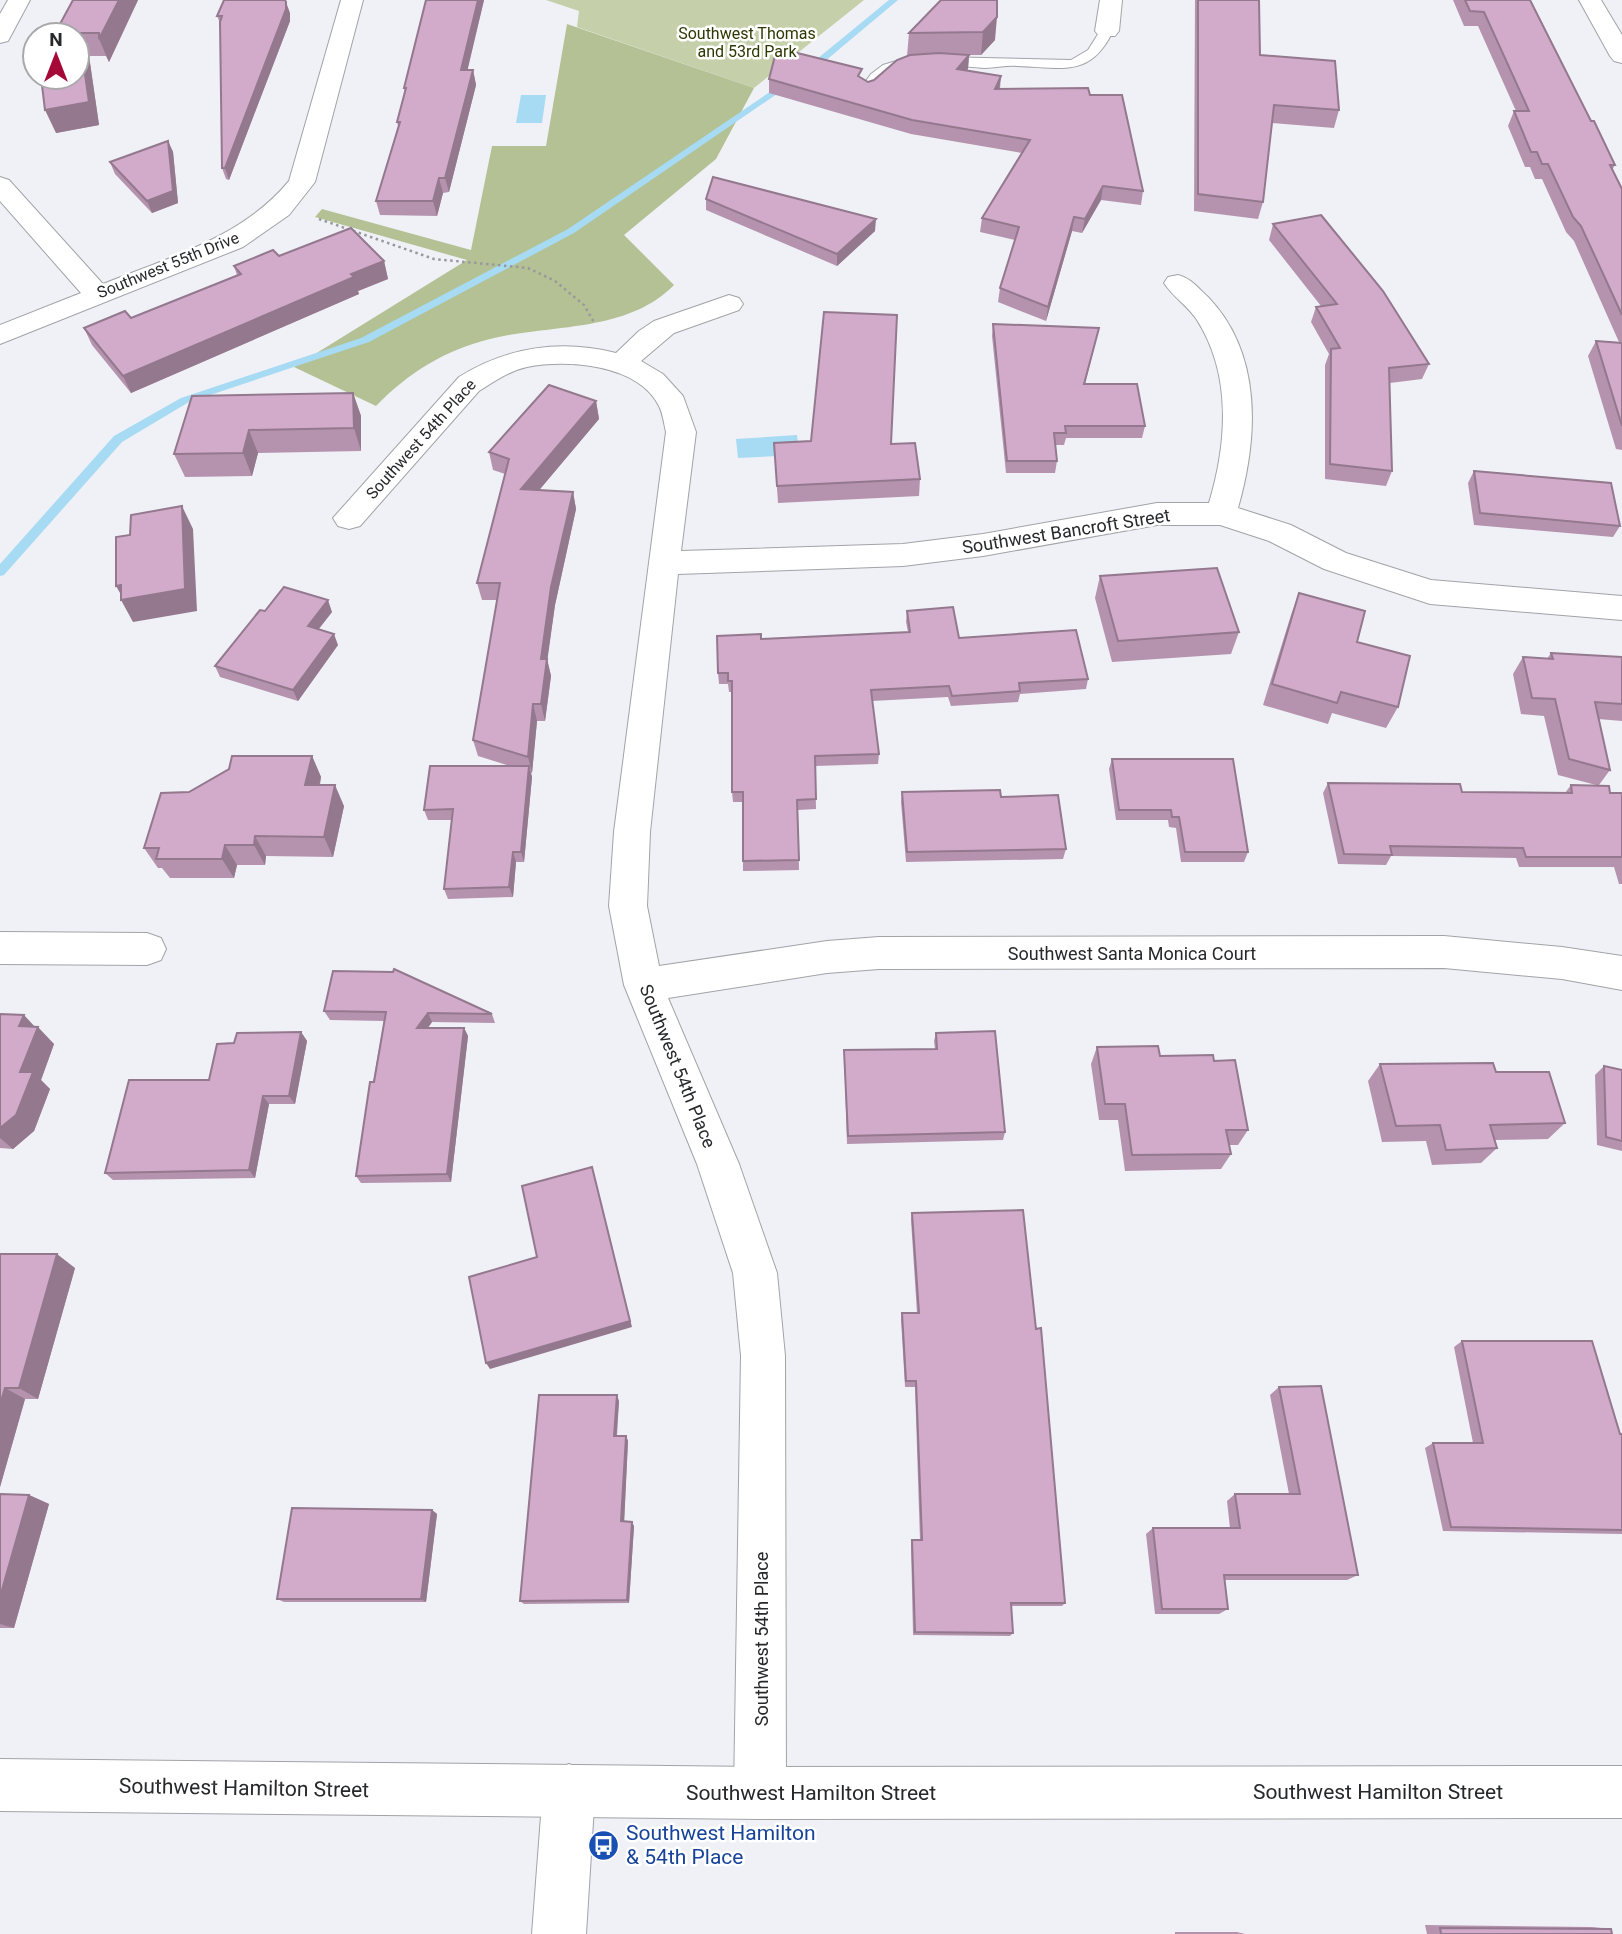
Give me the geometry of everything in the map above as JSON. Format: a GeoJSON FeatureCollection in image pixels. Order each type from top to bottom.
{"type":"FeatureCollection","features":[{"type":"Feature","properties":{"kind":"street"},"geometry":{"type":"LineString","coordinates":[[0,36],[19,0]]}},
{"type":"Feature","properties":{"kind":"street","name":"Southwest 55th Drive"},"geometry":{"type":"LineString","coordinates":[[0,335],[234,241],[280,209],[302,182],[352,0]]}},
{"type":"Feature","properties":{"kind":"street"},"geometry":{"type":"LineString","coordinates":[[1107,31],[1111,0]]}},
{"type":"Feature","properties":{"kind":"street"},"geometry":{"type":"LineString","coordinates":[[1590,0],[1622,56]]}},
{"type":"Feature","properties":{"kind":"street"},"geometry":{"type":"LineString","coordinates":[[0,185],[97,294]]}},
{"type":"Feature","properties":{"kind":"street"},"geometry":{"type":"LineString","coordinates":[[1178,284],[1211,321],[1225,348],[1240,403],[1238,449],[1233,478],[1221,514]]}},
{"type":"Feature","properties":{"kind":"street"},"geometry":{"type":"LineString","coordinates":[[623,363],[664,327],[729,304]]}},
{"type":"Feature","properties":{"kind":"street","name":"Southwest 54th Place"},"geometry":{"type":"LineString","coordinates":[[349,518],[480,374],[513,363],[574,354],[623,363],[662,388],[680,415],[681,432],[632,832],[628,906],[643,985],[718,1164],[755,1273],[763,1356],[760,1793]]}},
{"type":"Feature","properties":{"kind":"street","name":"Southwest Bancroft Street"},"geometry":{"type":"LineString","coordinates":[[663,564],[903,555],[983,545],[1157,514],[1221,514],[1280,533],[1346,565],[1430,592],[1622,608]]}},
{"type":"Feature","properties":{"kind":"street"},"geometry":{"type":"LineString","coordinates":[[0,948],[147,949]]}},
{"type":"Feature","properties":{"kind":"street","name":"Southwest Santa Monica Court"},"geometry":{"type":"LineString","coordinates":[[643,985],[827,957],[879,953],[1444,952],[1562,963],[1622,973]]}},
{"type":"Feature","properties":{"kind":"street","name":"Southwest Hamilton Street"},"geometry":{"type":"LineString","coordinates":[[0,1785],[760,1793],[1622,1792]]}},
{"type":"Feature","properties":{"kind":"street"},"geometry":{"type":"LineString","coordinates":[[559,1934],[569,1790]]}},
{"type":"Feature","properties":{"kind":"lane"},"geometry":{"type":"LineString","coordinates":[[867,89],[883,72],[908,63],[939,60],[1047,65],[1078,62],[1096,50],[1107,31]]}},
{"type":"Feature","properties":{"kind":"path"},"geometry":{"type":"LineString","coordinates":[[280,209],[328,222],[434,259],[528,268],[555,281],[583,305],[597,329],[623,363]]}},
{"type":"Feature","properties":{"kind":"green space","name":"Southwest Thomas and 53rd Park"},"geometry":{"type":"Polygon","coordinates":[[[546,0],[864,0],[754,88],[577,27],[579,11],[546,0]]]}},
{"type":"Feature","properties":{"kind":"green space"},"geometry":{"type":"Polygon","coordinates":[[[567,24],[754,88],[716,159],[624,235],[674,285],[634,312],[611,319],[513,334],[458,349],[414,373],[376,406],[294,367],[467,260],[315,217],[322,209],[471,250],[492,146],[546,146],[567,24]]]}},
{"type":"Feature","properties":{"kind":"water"},"geometry":{"type":"Polygon","coordinates":[[[521,95],[546,95],[542,123],[516,123],[521,95]]]}},
{"type":"Feature","properties":{"kind":"water"},"geometry":{"type":"Polygon","coordinates":[[[797,435],[799,455],[738,458],[736,439],[797,435]]]}},
{"type":"Feature","properties":{"kind":"building"},"geometry":{"type":"Polygon","coordinates":[[[73,0],[119,0],[99,39],[99,33],[91,33],[91,21],[62,21],[73,0]]]}},
{"type":"Feature","properties":{"kind":"building"},"geometry":{"type":"Polygon","coordinates":[[[224,0],[285,0],[286,9],[225,168],[222,168],[222,16],[217,16],[224,0]]]}},
{"type":"Feature","properties":{"kind":"building"},"geometry":{"type":"Polygon","coordinates":[[[426,0],[478,0],[461,70],[473,70],[445,178],[439,178],[433,201],[376,201],[400,122],[397,122],[404,88],[426,0]]]}},
{"type":"Feature","properties":{"kind":"building"},"geometry":{"type":"Polygon","coordinates":[[[941,0],[997,0],[997,17],[983,32],[909,33],[941,0]]]}},
{"type":"Feature","properties":{"kind":"building"},"geometry":{"type":"Polygon","coordinates":[[[1198,0],[1259,0],[1260,55],[1335,61],[1339,110],[1274,105],[1263,202],[1198,194],[1198,0]]]}},
{"type":"Feature","properties":{"kind":"building"},"geometry":{"type":"Polygon","coordinates":[[[1465,0],[1530,0],[1591,121],[1594,121],[1615,165],[1610,165],[1622,189],[1622,315],[1581,226],[1573,217],[1548,164],[1542,164],[1537,152],[1531,152],[1514,111],[1529,111],[1484,12],[1470,11],[1465,0]]]}},
{"type":"Feature","properties":{"kind":"building"},"geometry":{"type":"Polygon","coordinates":[[[777,48],[862,69],[858,76],[868,82],[897,60],[910,55],[939,53],[969,55],[957,69],[1001,76],[995,89],[1088,88],[1090,95],[1122,95],[1143,191],[1103,186],[1085,219],[1074,217],[1048,307],[1000,288],[1019,227],[982,218],[1030,140],[912,120],[769,79],[777,48]]]}},
{"type":"Feature","properties":{"kind":"building"},"geometry":{"type":"Polygon","coordinates":[[[43,91],[87,91],[89,102],[45,110],[43,91]]]}},
{"type":"Feature","properties":{"kind":"building"},"geometry":{"type":"Polygon","coordinates":[[[168,141],[173,191],[147,201],[110,162],[168,141]]]}},
{"type":"Feature","properties":{"kind":"building"},"geometry":{"type":"Polygon","coordinates":[[[713,177],[876,219],[837,254],[706,199],[713,177]]]}},
{"type":"Feature","properties":{"kind":"building"},"geometry":{"type":"Polygon","coordinates":[[[1321,215],[1383,291],[1429,364],[1389,368],[1392,471],[1330,464],[1331,349],[1340,348],[1316,307],[1337,304],[1273,224],[1321,215]]]}},
{"type":"Feature","properties":{"kind":"building"},"geometry":{"type":"Polygon","coordinates":[[[351,228],[384,261],[351,274],[354,277],[123,376],[84,328],[125,311],[131,318],[241,274],[234,266],[273,250],[279,256],[351,228]]]}},
{"type":"Feature","properties":{"kind":"building"},"geometry":{"type":"Polygon","coordinates":[[[824,312],[897,315],[891,444],[915,443],[920,479],[777,486],[774,443],[811,441],[824,312]]]}},
{"type":"Feature","properties":{"kind":"building"},"geometry":{"type":"Polygon","coordinates":[[[993,324],[1099,328],[1084,384],[1137,384],[1145,426],[1065,426],[1066,433],[1054,433],[1057,461],[1007,461],[993,324]]]}},
{"type":"Feature","properties":{"kind":"building"},"geometry":{"type":"Polygon","coordinates":[[[1596,341],[1622,343],[1622,426],[1596,341]]]}},
{"type":"Feature","properties":{"kind":"building"},"geometry":{"type":"Polygon","coordinates":[[[549,385],[596,401],[521,489],[573,492],[551,587],[541,659],[547,659],[541,704],[533,704],[528,757],[473,740],[500,583],[477,583],[509,459],[489,452],[549,385]]]}},
{"type":"Feature","properties":{"kind":"building"},"geometry":{"type":"Polygon","coordinates":[[[353,393],[354,428],[249,430],[243,453],[174,454],[192,396],[353,393]]]}},
{"type":"Feature","properties":{"kind":"building"},"geometry":{"type":"Polygon","coordinates":[[[1474,471],[1611,483],[1620,526],[1480,513],[1474,471]]]}},
{"type":"Feature","properties":{"kind":"building"},"geometry":{"type":"Polygon","coordinates":[[[182,506],[185,589],[121,600],[121,585],[116,586],[116,537],[130,535],[131,515],[182,506]]]}},
{"type":"Feature","properties":{"kind":"building"},"geometry":{"type":"Polygon","coordinates":[[[1217,568],[1239,632],[1118,641],[1100,576],[1217,568]]]}},
{"type":"Feature","properties":{"kind":"building"},"geometry":{"type":"Polygon","coordinates":[[[284,587],[328,600],[308,626],[334,634],[293,690],[215,666],[260,610],[265,611],[284,587]]]}},
{"type":"Feature","properties":{"kind":"building"},"geometry":{"type":"Polygon","coordinates":[[[1299,593],[1365,611],[1357,642],[1410,656],[1398,707],[1341,692],[1337,703],[1272,684],[1299,593]]]}},
{"type":"Feature","properties":{"kind":"building"},"geometry":{"type":"Polygon","coordinates":[[[953,607],[959,638],[1076,630],[1088,679],[1019,683],[1020,691],[952,696],[949,686],[871,690],[879,754],[815,756],[816,799],[797,800],[799,860],[743,861],[743,792],[732,792],[732,681],[728,681],[728,673],[718,673],[717,636],[761,634],[761,639],[910,632],[907,611],[953,607]]]}},
{"type":"Feature","properties":{"kind":"building"},"geometry":{"type":"Polygon","coordinates":[[[1551,653],[1622,657],[1622,704],[1595,702],[1610,770],[1569,759],[1555,699],[1532,698],[1523,657],[1553,659],[1551,653]]]}},
{"type":"Feature","properties":{"kind":"building"},"geometry":{"type":"Polygon","coordinates":[[[232,756],[312,756],[305,785],[335,785],[324,837],[255,836],[254,845],[225,845],[222,859],[156,859],[159,848],[144,848],[161,793],[189,792],[229,769],[232,756]]]}},
{"type":"Feature","properties":{"kind":"building"},"geometry":{"type":"Polygon","coordinates":[[[1112,759],[1233,759],[1248,852],[1185,852],[1179,817],[1172,817],[1171,810],[1119,810],[1112,759]]]}},
{"type":"Feature","properties":{"kind":"building"},"geometry":{"type":"Polygon","coordinates":[[[430,766],[529,766],[521,852],[513,852],[509,887],[444,889],[453,809],[424,810],[430,766]]]}},
{"type":"Feature","properties":{"kind":"building"},"geometry":{"type":"Polygon","coordinates":[[[1328,783],[1460,784],[1462,792],[1572,793],[1571,785],[1609,786],[1610,793],[1622,793],[1622,857],[1526,857],[1523,848],[1390,846],[1392,855],[1344,854],[1328,783]]]}},
{"type":"Feature","properties":{"kind":"building"},"geometry":{"type":"Polygon","coordinates":[[[1000,790],[1001,797],[1058,795],[1066,849],[907,852],[902,792],[1000,790]]]}},
{"type":"Feature","properties":{"kind":"building"},"geometry":{"type":"Polygon","coordinates":[[[394,969],[492,1014],[428,1013],[417,1028],[464,1028],[447,1174],[356,1176],[370,1082],[374,1082],[386,1012],[324,1011],[333,971],[393,972],[394,969]]]}},
{"type":"Feature","properties":{"kind":"building"},"geometry":{"type":"Polygon","coordinates":[[[0,1014],[24,1015],[19,1026],[38,1027],[20,1072],[33,1072],[16,1115],[0,1128],[0,1014]]]}},
{"type":"Feature","properties":{"kind":"building"},"geometry":{"type":"Polygon","coordinates":[[[995,1031],[1005,1132],[848,1136],[844,1050],[937,1049],[936,1033],[995,1031]]]}},
{"type":"Feature","properties":{"kind":"building"},"geometry":{"type":"Polygon","coordinates":[[[301,1032],[289,1096],[263,1096],[249,1170],[105,1173],[129,1080],[209,1080],[217,1044],[234,1043],[237,1033],[301,1032]]]}},
{"type":"Feature","properties":{"kind":"building"},"geometry":{"type":"Polygon","coordinates":[[[1158,1046],[1160,1056],[1213,1055],[1214,1061],[1235,1060],[1248,1130],[1226,1130],[1231,1154],[1132,1155],[1125,1104],[1105,1104],[1097,1047],[1158,1046]]]}},
{"type":"Feature","properties":{"kind":"building"},"geometry":{"type":"Polygon","coordinates":[[[1493,1063],[1496,1072],[1549,1072],[1565,1123],[1490,1125],[1497,1148],[1446,1150],[1440,1125],[1396,1126],[1380,1064],[1493,1063]]]}},
{"type":"Feature","properties":{"kind":"building"},"geometry":{"type":"Polygon","coordinates":[[[1604,1066],[1622,1070],[1622,1141],[1606,1137],[1604,1066]]]}},
{"type":"Feature","properties":{"kind":"building"},"geometry":{"type":"Polygon","coordinates":[[[592,1167],[630,1321],[486,1363],[469,1277],[537,1257],[522,1186],[592,1167]]]}},
{"type":"Feature","properties":{"kind":"building"},"geometry":{"type":"Polygon","coordinates":[[[1023,1210],[1036,1329],[1041,1328],[1065,1603],[1011,1603],[1013,1633],[915,1632],[912,1540],[922,1540],[916,1381],[906,1381],[902,1313],[919,1313],[912,1213],[1023,1210]]]}},
{"type":"Feature","properties":{"kind":"building"},"geometry":{"type":"Polygon","coordinates":[[[0,1254],[57,1254],[19,1388],[5,1388],[0,1404],[0,1254]]]}},
{"type":"Feature","properties":{"kind":"building"},"geometry":{"type":"Polygon","coordinates":[[[1462,1341],[1592,1341],[1622,1434],[1622,1530],[1451,1527],[1433,1443],[1483,1443],[1462,1341]]]}},
{"type":"Feature","properties":{"kind":"building"},"geometry":{"type":"Polygon","coordinates":[[[1321,1386],[1358,1575],[1224,1575],[1228,1609],[1162,1609],[1153,1528],[1240,1528],[1235,1494],[1300,1494],[1279,1387],[1321,1386]]]}},
{"type":"Feature","properties":{"kind":"building"},"geometry":{"type":"Polygon","coordinates":[[[539,1395],[617,1395],[614,1436],[626,1436],[621,1521],[632,1522],[627,1600],[520,1601],[539,1395]]]}},
{"type":"Feature","properties":{"kind":"building"},"geometry":{"type":"Polygon","coordinates":[[[0,1494],[29,1495],[0,1597],[0,1494]]]}},
{"type":"Feature","properties":{"kind":"building"},"geometry":{"type":"Polygon","coordinates":[[[292,1508],[432,1510],[421,1599],[277,1599],[292,1508]]]}},
{"type":"Feature","properties":{"kind":"building"},"geometry":{"type":"Polygon","coordinates":[[[1440,1928],[1611,1929],[1612,1934],[1441,1934],[1440,1928]]]}},
{"type":"Feature","properties":{"kind":"waterway"},"geometry":{"type":"LineString","coordinates":[[809,70],[894,0]]}},
{"type":"Feature","properties":{"kind":"waterway"},"geometry":{"type":"LineString","coordinates":[[0,572],[118,439],[185,400],[365,340],[571,231],[789,83]]}},
{"type":"Feature","properties":{"kind":"place","name":"Southwest Hamilton & 54th Place"},"geometry":{"type":"Point","coordinates":[603,1845]}}]}
